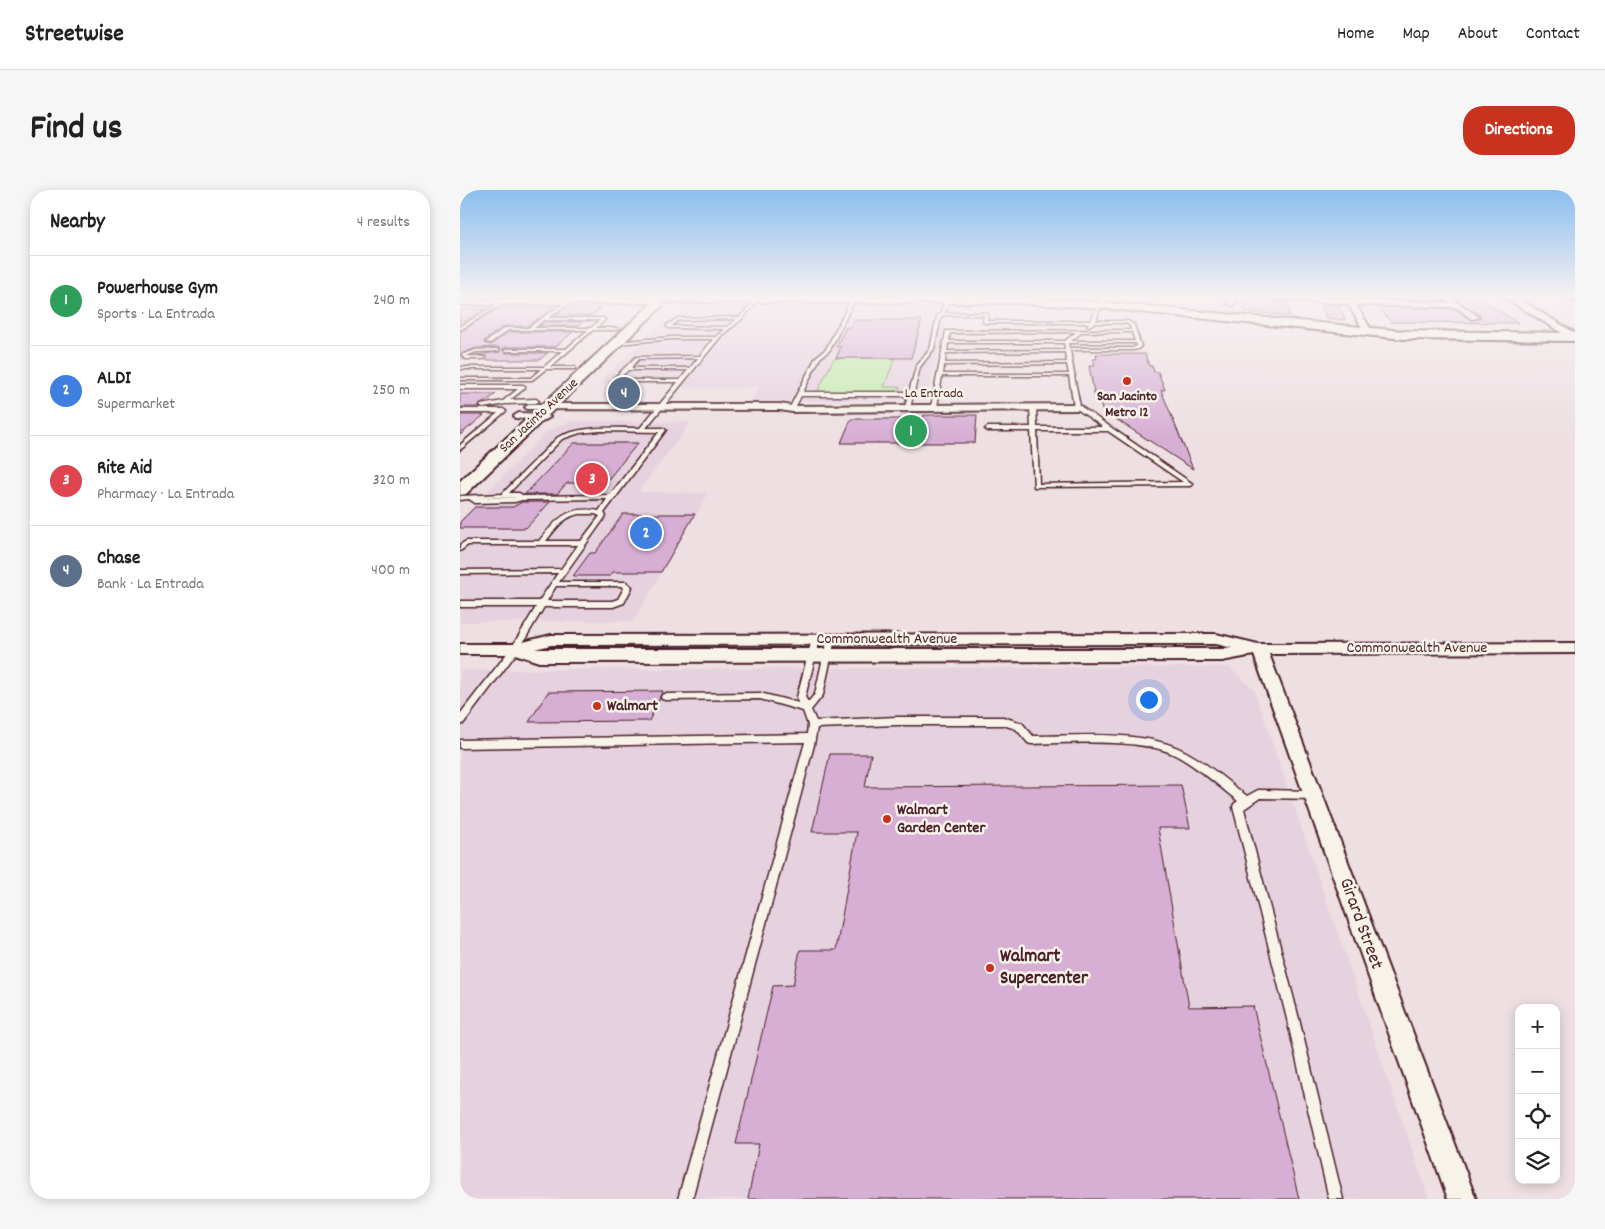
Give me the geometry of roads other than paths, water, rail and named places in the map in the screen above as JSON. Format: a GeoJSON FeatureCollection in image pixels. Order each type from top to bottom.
{"type":"FeatureCollection","features":[{"type":"Feature","properties":{"kind":"main road","name":"San Jacinto Avenue"},"geometry":{"type":"LineString","coordinates":[[466,494],[535,410],[573,368],[610,343]]}},
{"type":"Feature","properties":{"kind":"main road","name":"San Jacinto Avenue"},"geometry":{"type":"LineString","coordinates":[[475,456],[617,343]]}},
{"type":"Feature","properties":{"kind":"street","name":"La Entrada"},"geometry":{"type":"LineString","coordinates":[[535,410],[658,410],[779,413],[792,409],[1077,407]]}},
{"type":"Feature","properties":{"kind":"street","name":"La Entrada"},"geometry":{"type":"LineString","coordinates":[[535,410],[658,410]]}},
{"type":"Feature","properties":{"kind":"street","name":"Commonwealth Avenue"},"geometry":{"type":"LineString","coordinates":[[460,649],[515,649],[551,640],[824,639],[1216,639],[1259,649]]}},
{"type":"Feature","properties":{"kind":"street","name":"Commonwealth Avenue"},"geometry":{"type":"LineString","coordinates":[[515,649],[539,656],[1222,655],[1259,649],[1575,648]]}},
{"type":"Feature","properties":{"kind":"street","name":"Girard Street"},"geometry":{"type":"LineString","coordinates":[[1259,649],[1462,1199]]}},
{"type":"Feature","properties":{"kind":"lane"},"geometry":{"type":"LineString","coordinates":[[460,406],[490,406],[506,402],[575,343]]}},
{"type":"Feature","properties":{"kind":"lane"},"geometry":{"type":"LineString","coordinates":[[642,430],[713,343]]}},
{"type":"Feature","properties":{"kind":"lane"},"geometry":{"type":"LineString","coordinates":[[792,409],[818,358],[828,350],[831,343]]}},
{"type":"Feature","properties":{"kind":"lane"},"geometry":{"type":"LineString","coordinates":[[908,408],[918,367],[932,349],[933,343]]}},
{"type":"Feature","properties":{"kind":"lane"},"geometry":{"type":"LineString","coordinates":[[934,407],[946,343]]}},
{"type":"Feature","properties":{"kind":"lane"},"geometry":{"type":"LineString","coordinates":[[1033,407],[1036,486],[1190,484],[1077,407],[1066,343]]}},
{"type":"Feature","properties":{"kind":"lane"},"geometry":{"type":"LineString","coordinates":[[944,352],[1132,349],[1137,348],[1137,343]]}},
{"type":"Feature","properties":{"kind":"lane"},"geometry":{"type":"LineString","coordinates":[[466,358],[463,357],[464,355],[470,352],[497,350]]}},
{"type":"Feature","properties":{"kind":"lane"},"geometry":{"type":"LineString","coordinates":[[506,350],[567,350]]}},
{"type":"Feature","properties":{"kind":"lane"},"geometry":{"type":"LineString","coordinates":[[682,381],[618,380],[617,378],[638,358],[701,357]]}},
{"type":"Feature","properties":{"kind":"lane"},"geometry":{"type":"LineString","coordinates":[[460,362],[466,358],[483,358]]}},
{"type":"Feature","properties":{"kind":"lane"},"geometry":{"type":"LineString","coordinates":[[547,358],[558,358]]}},
{"type":"Feature","properties":{"kind":"lane"},"geometry":{"type":"LineString","coordinates":[[942,364],[1070,363]]}},
{"type":"Feature","properties":{"kind":"lane"},"geometry":{"type":"LineString","coordinates":[[460,368],[573,368]]}},
{"type":"Feature","properties":{"kind":"lane"},"geometry":{"type":"LineString","coordinates":[[626,369],[692,369]]}},
{"type":"Feature","properties":{"kind":"lane"},"geometry":{"type":"LineString","coordinates":[[940,375],[1073,375]]}},
{"type":"Feature","properties":{"kind":"lane"},"geometry":{"type":"LineString","coordinates":[[460,379],[532,379]]}},
{"type":"Feature","properties":{"kind":"lane"},"geometry":{"type":"LineString","coordinates":[[460,387],[523,387]]}},
{"type":"Feature","properties":{"kind":"lane"},"geometry":{"type":"LineString","coordinates":[[799,394],[911,394]]}},
{"type":"Feature","properties":{"kind":"lane"},"geometry":{"type":"LineString","coordinates":[[506,402],[535,410]]}},
{"type":"Feature","properties":{"kind":"lane"},"geometry":{"type":"LineString","coordinates":[[460,411],[503,411],[460,448]]}},
{"type":"Feature","properties":{"kind":"lane"},"geometry":{"type":"LineString","coordinates":[[988,429],[1109,429]]}},
{"type":"Feature","properties":{"kind":"lane"},"geometry":{"type":"LineString","coordinates":[[460,720],[515,649],[554,584],[603,516],[601,513],[664,430],[579,430],[568,434],[560,438],[503,496]]}},
{"type":"Feature","properties":{"kind":"lane"},"geometry":{"type":"LineString","coordinates":[[466,494],[475,500],[612,497]]}},
{"type":"Feature","properties":{"kind":"lane"},"geometry":{"type":"LineString","coordinates":[[460,498],[466,494],[480,496],[519,495],[522,498]]}},
{"type":"Feature","properties":{"kind":"lane"},"geometry":{"type":"LineString","coordinates":[[541,543],[564,515],[573,512],[601,513]]}},
{"type":"Feature","properties":{"kind":"lane"},"geometry":{"type":"LineString","coordinates":[[460,549],[466,543],[584,543]]}},
{"type":"Feature","properties":{"kind":"lane"},"geometry":{"type":"LineString","coordinates":[[460,572],[563,571]]}},
{"type":"Feature","properties":{"kind":"lane"},"geometry":{"type":"LineString","coordinates":[[460,604],[617,604],[628,587],[624,584],[554,584]]}},
{"type":"Feature","properties":{"kind":"lane"},"geometry":{"type":"LineString","coordinates":[[685,1199],[810,738],[812,725],[801,697],[812,655],[824,639]]}},
{"type":"Feature","properties":{"kind":"lane"},"geometry":{"type":"LineString","coordinates":[[807,709],[819,695],[828,655],[824,639]]}},
{"type":"Feature","properties":{"kind":"lane"},"geometry":{"type":"LineString","coordinates":[[665,697],[760,696],[807,709]]}},
{"type":"Feature","properties":{"kind":"lane"},"geometry":{"type":"LineString","coordinates":[[812,725],[896,721],[1003,721],[1019,726],[1031,740],[1153,744],[1174,750],[1247,802]]}},
{"type":"Feature","properties":{"kind":"lane"},"geometry":{"type":"LineString","coordinates":[[460,744],[810,738]]}},
{"type":"Feature","properties":{"kind":"lane"},"geometry":{"type":"LineString","coordinates":[[1313,796],[1258,794],[1238,808],[1292,1015],[1336,1199]]}},
{"type":"Feature","properties":{"kind":"place","name":"San Jacinto Metro 12"},"geometry":{"type":"Point","coordinates":[1127,381]}},
{"type":"Feature","properties":{"kind":"place","name":"Chase"},"geometry":{"type":"Point","coordinates":[624,393]}},
{"type":"Feature","properties":{"kind":"place","name":"Powerhouse Gym"},"geometry":{"type":"Point","coordinates":[911,431]}},
{"type":"Feature","properties":{"kind":"place","name":"Rite Aid"},"geometry":{"type":"Point","coordinates":[592,479]}},
{"type":"Feature","properties":{"kind":"place","name":"ALDI"},"geometry":{"type":"Point","coordinates":[646,533]}},
{"type":"Feature","properties":{"kind":"place","name":"Walmart"},"geometry":{"type":"Point","coordinates":[597,706]}},
{"type":"Feature","properties":{"kind":"place","name":"Walmart Garden Center"},"geometry":{"type":"Point","coordinates":[887,819]}},
{"type":"Feature","properties":{"kind":"place","name":"Walmart Supercenter"},"geometry":{"type":"Point","coordinates":[990,968]}}]}
